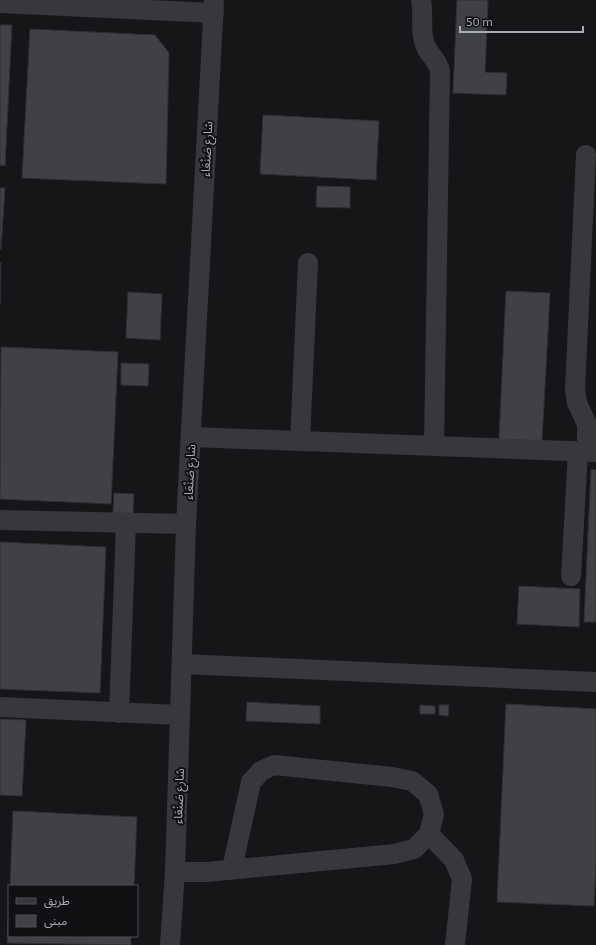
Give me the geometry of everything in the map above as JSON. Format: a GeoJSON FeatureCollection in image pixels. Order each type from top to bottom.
{"type":"FeatureCollection","features":[{"type":"Feature","properties":{"kind":"street"},"geometry":{"type":"LineString","coordinates":[[421,0],[423,40],[425,46],[439,64],[440,71],[434,446]]}},
{"type":"Feature","properties":{"kind":"street"},"geometry":{"type":"LineString","coordinates":[[0,3],[214,6]]}},
{"type":"Feature","properties":{"kind":"street","name":"شارع صَنْعَاء"},"geometry":{"type":"LineString","coordinates":[[170,945],[175,872],[183,664],[186,524],[214,6]]}},
{"type":"Feature","properties":{"kind":"street"},"geometry":{"type":"LineString","coordinates":[[571,576],[587,452],[587,424],[577,402],[575,389],[586,156]]}},
{"type":"Feature","properties":{"kind":"street"},"geometry":{"type":"LineString","coordinates":[[300,441],[308,263]]}},
{"type":"Feature","properties":{"kind":"street"},"geometry":{"type":"LineString","coordinates":[[191,437],[587,452]]}},
{"type":"Feature","properties":{"kind":"street"},"geometry":{"type":"LineString","coordinates":[[0,520],[126,524],[186,524]]}},
{"type":"Feature","properties":{"kind":"street"},"geometry":{"type":"LineString","coordinates":[[119,713],[126,524]]}},
{"type":"Feature","properties":{"kind":"street"},"geometry":{"type":"LineString","coordinates":[[183,664],[596,682]]}},
{"type":"Feature","properties":{"kind":"street"},"geometry":{"type":"LineString","coordinates":[[0,707],[180,715]]}},
{"type":"Feature","properties":{"kind":"street"},"geometry":{"type":"LineString","coordinates":[[175,872],[207,872],[394,854],[414,849],[429,834],[434,814],[428,794],[412,781],[376,775],[274,765],[261,771],[251,782],[232,869]]}},
{"type":"Feature","properties":{"kind":"street"},"geometry":{"type":"LineString","coordinates":[[429,834],[454,860],[460,869],[462,878],[455,945]]}},
{"type":"Feature","properties":{"kind":"building"},"geometry":{"type":"Polygon","coordinates":[[[457,0],[488,0],[485,72],[507,73],[506,95],[453,93],[457,0]]]}},
{"type":"Feature","properties":{"kind":"building"},"geometry":{"type":"Polygon","coordinates":[[[0,25],[12,25],[5,166],[0,165],[0,25]]]}},
{"type":"Feature","properties":{"kind":"building"},"geometry":{"type":"Polygon","coordinates":[[[30,29],[155,35],[169,53],[166,184],[22,178],[30,29]]]}},
{"type":"Feature","properties":{"kind":"building"},"geometry":{"type":"Polygon","coordinates":[[[263,115],[379,121],[376,180],[260,174],[263,115]]]}},
{"type":"Feature","properties":{"kind":"building"},"geometry":{"type":"Polygon","coordinates":[[[317,186],[350,187],[350,208],[316,207],[317,186]]]}},
{"type":"Feature","properties":{"kind":"building"},"geometry":{"type":"Polygon","coordinates":[[[0,188],[5,188],[1,249],[0,249],[0,188]]]}},
{"type":"Feature","properties":{"kind":"building"},"geometry":{"type":"Polygon","coordinates":[[[0,263],[1,263],[0,305],[0,263]]]}},
{"type":"Feature","properties":{"kind":"building"},"geometry":{"type":"Polygon","coordinates":[[[506,291],[550,293],[542,441],[499,439],[506,291]]]}},
{"type":"Feature","properties":{"kind":"building"},"geometry":{"type":"Polygon","coordinates":[[[128,292],[162,294],[160,340],[126,338],[128,292]]]}},
{"type":"Feature","properties":{"kind":"building"},"geometry":{"type":"Polygon","coordinates":[[[1,347],[118,352],[111,504],[0,499],[1,347]]]}},
{"type":"Feature","properties":{"kind":"building"},"geometry":{"type":"Polygon","coordinates":[[[121,363],[149,364],[148,386],[121,385],[121,363]]]}},
{"type":"Feature","properties":{"kind":"building"},"geometry":{"type":"Polygon","coordinates":[[[591,469],[596,470],[596,622],[584,622],[591,469]]]}},
{"type":"Feature","properties":{"kind":"building"},"geometry":{"type":"Polygon","coordinates":[[[114,493],[134,494],[133,514],[113,513],[114,493]]]}},
{"type":"Feature","properties":{"kind":"building"},"geometry":{"type":"Polygon","coordinates":[[[0,542],[106,547],[100,693],[0,689],[0,542]]]}},
{"type":"Feature","properties":{"kind":"building"},"geometry":{"type":"Polygon","coordinates":[[[519,586],[580,589],[579,627],[517,624],[519,586]]]}},
{"type":"Feature","properties":{"kind":"building"},"geometry":{"type":"Polygon","coordinates":[[[247,702],[320,706],[320,724],[246,721],[247,702]]]}},
{"type":"Feature","properties":{"kind":"building"},"geometry":{"type":"Polygon","coordinates":[[[506,704],[596,709],[596,864],[594,906],[497,902],[506,704]]]}},
{"type":"Feature","properties":{"kind":"building"},"geometry":{"type":"Polygon","coordinates":[[[420,705],[435,706],[435,714],[420,714],[420,705]]]}},
{"type":"Feature","properties":{"kind":"building"},"geometry":{"type":"Polygon","coordinates":[[[439,705],[449,705],[448,716],[439,715],[439,705]]]}},
{"type":"Feature","properties":{"kind":"building"},"geometry":{"type":"Polygon","coordinates":[[[0,719],[26,720],[22,796],[0,795],[0,719]]]}},
{"type":"Feature","properties":{"kind":"building"},"geometry":{"type":"Polygon","coordinates":[[[13,811],[137,817],[134,885],[10,885],[13,811]]]}},
{"type":"Feature","properties":{"kind":"building"},"geometry":{"type":"Polygon","coordinates":[[[8,921],[8,937],[131,937],[131,945],[7,943],[8,921]]]}}]}
